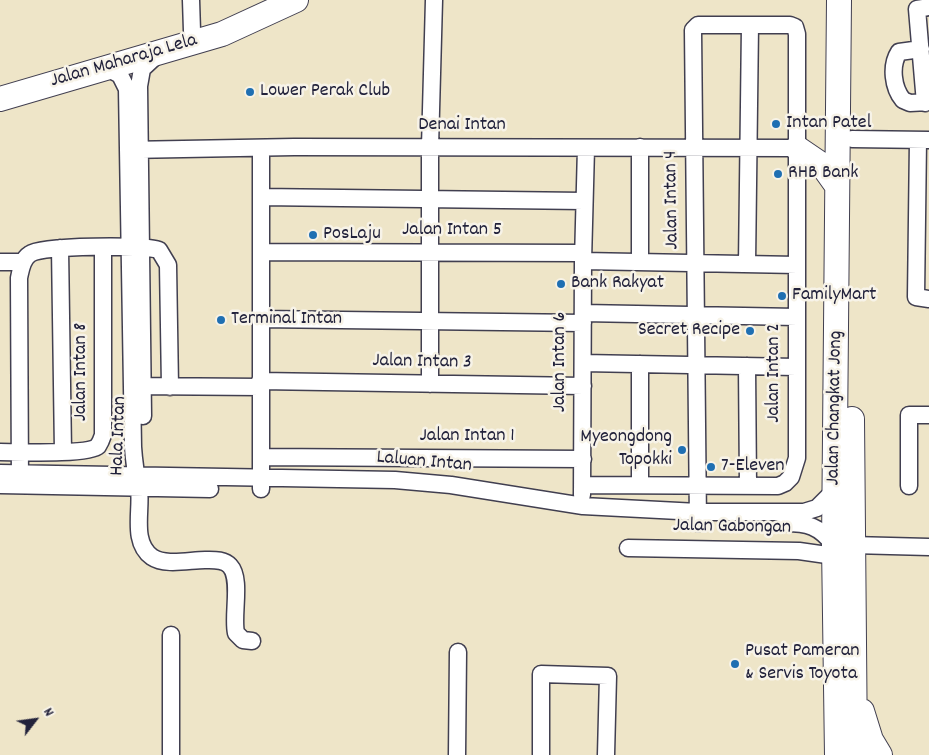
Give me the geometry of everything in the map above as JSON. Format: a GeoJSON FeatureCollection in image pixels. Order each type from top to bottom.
{"type":"FeatureCollection","features":[{"type":"Feature","properties":{"kind":"highway","name":"Jalan Maharaja Lela"},"geometry":{"type":"LineString","coordinates":[[0,99],[222,34],[296,0]]}},
{"type":"Feature","properties":{"kind":"highway","name":"Jalan Changkat Jong"},"geometry":{"type":"LineString","coordinates":[[839,0],[835,490],[854,675],[855,755]]}},
{"type":"Feature","properties":{"kind":"highway","name":"Jalan Changkat Jong"},"geometry":{"type":"LineString","coordinates":[[837,755],[840,548],[852,139],[852,0]]}},
{"type":"Feature","properties":{"kind":"highway","name":"Jalan Maharaja Lela"},"geometry":{"type":"LineString","coordinates":[[0,86],[192,32],[219,25],[246,22]]}},
{"type":"Feature","properties":{"kind":"highway"},"geometry":{"type":"LineString","coordinates":[[797,148],[822,165],[838,186]]}},
{"type":"Feature","properties":{"kind":"highway"},"geometry":{"type":"LineString","coordinates":[[854,675],[864,721],[871,740],[880,755]]}},
{"type":"Feature","properties":{"kind":"highway"},"geometry":{"type":"LineString","coordinates":[[825,755],[836,727]]}},
{"type":"Feature","properties":{"kind":"street"},"geometry":{"type":"LineString","coordinates":[[191,0],[192,32]]}},
{"type":"Feature","properties":{"kind":"street"},"geometry":{"type":"LineString","coordinates":[[430,384],[430,148],[434,0]]}},
{"type":"Feature","properties":{"kind":"street"},"geometry":{"type":"LineString","coordinates":[[921,49],[899,52],[895,57],[894,83],[903,100],[910,103],[927,102],[921,49],[923,8]]}},
{"type":"Feature","properties":{"kind":"street"},"geometry":{"type":"LineString","coordinates":[[747,264],[750,25]]}},
{"type":"Feature","properties":{"kind":"street","name":"Jalan Intan 4"},"geometry":{"type":"LineString","coordinates":[[698,517],[694,26],[750,25]]}},
{"type":"Feature","properties":{"kind":"street","name":"Jalan Intan 2"},"geometry":{"type":"LineString","coordinates":[[582,485],[778,486],[785,483],[795,470],[797,148],[795,27],[750,25]]}},
{"type":"Feature","properties":{"kind":"street","name":"Hala Intan"},"geometry":{"type":"LineString","coordinates":[[134,150],[140,76],[146,64],[161,52]]}},
{"type":"Feature","properties":{"kind":"street","name":"Hala Intan"},"geometry":{"type":"LineString","coordinates":[[107,68],[120,75],[127,89],[134,150],[139,527],[141,542],[153,558],[163,561],[212,560],[222,561],[229,565],[234,572],[236,633],[243,640],[252,642]]}},
{"type":"Feature","properties":{"kind":"street"},"geometry":{"type":"LineString","coordinates":[[852,139],[923,140],[916,297],[929,299]]}},
{"type":"Feature","properties":{"kind":"street"},"geometry":{"type":"LineString","coordinates":[[640,147],[640,262]]}},
{"type":"Feature","properties":{"kind":"street","name":"Jalan Intan 6"},"geometry":{"type":"LineString","coordinates":[[583,511],[583,257],[586,148]]}},
{"type":"Feature","properties":{"kind":"street","name":"Denai Intan"},"geometry":{"type":"LineString","coordinates":[[134,150],[797,148]]}},
{"type":"Feature","properties":{"kind":"street"},"geometry":{"type":"LineString","coordinates":[[261,149],[261,484]]}},
{"type":"Feature","properties":{"kind":"street"},"geometry":{"type":"LineString","coordinates":[[261,197],[584,201]]}},
{"type":"Feature","properties":{"kind":"street"},"geometry":{"type":"LineString","coordinates":[[20,479],[19,278],[23,262],[28,255],[35,251],[60,248],[136,247],[159,250],[168,265],[170,387]]}},
{"type":"Feature","properties":{"kind":"street"},"geometry":{"type":"LineString","coordinates":[[60,248],[63,452]]}},
{"type":"Feature","properties":{"kind":"street","name":"Jalan Intan 8"},"geometry":{"type":"LineString","coordinates":[[0,452],[63,452],[89,450],[98,446],[103,435],[103,248]]}},
{"type":"Feature","properties":{"kind":"street","name":"Jalan Intan 5"},"geometry":{"type":"LineString","coordinates":[[261,252],[431,252],[583,257],[640,262],[797,264]]}},
{"type":"Feature","properties":{"kind":"street"},"geometry":{"type":"LineString","coordinates":[[0,262],[23,262]]}},
{"type":"Feature","properties":{"kind":"street"},"geometry":{"type":"LineString","coordinates":[[260,319],[430,321],[696,316],[796,317]]}},
{"type":"Feature","properties":{"kind":"street"},"geometry":{"type":"LineString","coordinates":[[583,363],[796,367]]}},
{"type":"Feature","properties":{"kind":"street"},"geometry":{"type":"LineString","coordinates":[[640,364],[640,485]]}},
{"type":"Feature","properties":{"kind":"street"},"geometry":{"type":"LineString","coordinates":[[747,366],[748,486]]}},
{"type":"Feature","properties":{"kind":"street","name":"Jalan Intan 3"},"geometry":{"type":"LineString","coordinates":[[138,386],[170,387],[260,384],[583,386]]}},
{"type":"Feature","properties":{"kind":"street"},"geometry":{"type":"LineString","coordinates":[[910,486],[909,415],[929,415]]}},
{"type":"Feature","properties":{"kind":"street","name":"Jalan Intan 1"},"geometry":{"type":"LineString","coordinates":[[262,457],[582,459]]}},
{"type":"Feature","properties":{"kind":"street","name":"Laluan Intan"},"geometry":{"type":"LineString","coordinates":[[0,473],[20,479]]}},
{"type":"Feature","properties":{"kind":"street","name":"Laluan Intan"},"geometry":{"type":"LineString","coordinates":[[0,484],[20,479],[261,484],[395,480],[501,492],[583,511],[804,522],[820,528],[840,548]]}},
{"type":"Feature","properties":{"kind":"street","name":"Laluan Intan"},"geometry":{"type":"LineString","coordinates":[[698,517],[804,512],[817,508],[835,490]]}},
{"type":"Feature","properties":{"kind":"street","name":"Jalan Gabongan"},"geometry":{"type":"LineString","coordinates":[[628,548],[799,551],[840,548],[929,547]]}},
{"type":"Feature","properties":{"kind":"street"},"geometry":{"type":"LineString","coordinates":[[171,635],[171,755]]}},
{"type":"Feature","properties":{"kind":"street"},"geometry":{"type":"LineString","coordinates":[[457,755],[458,652]]}},
{"type":"Feature","properties":{"kind":"street"},"geometry":{"type":"LineString","coordinates":[[541,755],[541,674],[608,676],[606,755]]}},
{"type":"Feature","properties":{"kind":"place","name":"Lower Perak Club"},"geometry":{"type":"Point","coordinates":[250,92]}},
{"type":"Feature","properties":{"kind":"place","name":"Intan Patel"},"geometry":{"type":"Point","coordinates":[776,124]}},
{"type":"Feature","properties":{"kind":"place","name":"RHB Bank"},"geometry":{"type":"Point","coordinates":[778,174]}},
{"type":"Feature","properties":{"kind":"place","name":"PosLaju"},"geometry":{"type":"Point","coordinates":[313,235]}},
{"type":"Feature","properties":{"kind":"place","name":"Bank Rakyat"},"geometry":{"type":"Point","coordinates":[561,284]}},
{"type":"Feature","properties":{"kind":"place","name":"FamilyMart"},"geometry":{"type":"Point","coordinates":[782,296]}},
{"type":"Feature","properties":{"kind":"place","name":"Terminal Intan"},"geometry":{"type":"Point","coordinates":[221,320]}},
{"type":"Feature","properties":{"kind":"place","name":"Secret Recipe"},"geometry":{"type":"Point","coordinates":[750,331]}},
{"type":"Feature","properties":{"kind":"place","name":"Myeongdong Topokki"},"geometry":{"type":"Point","coordinates":[682,450]}},
{"type":"Feature","properties":{"kind":"place","name":"7-Eleven"},"geometry":{"type":"Point","coordinates":[711,467]}},
{"type":"Feature","properties":{"kind":"place","name":"Pusat Pameran & Servis Toyota"},"geometry":{"type":"Point","coordinates":[735,664]}}]}
